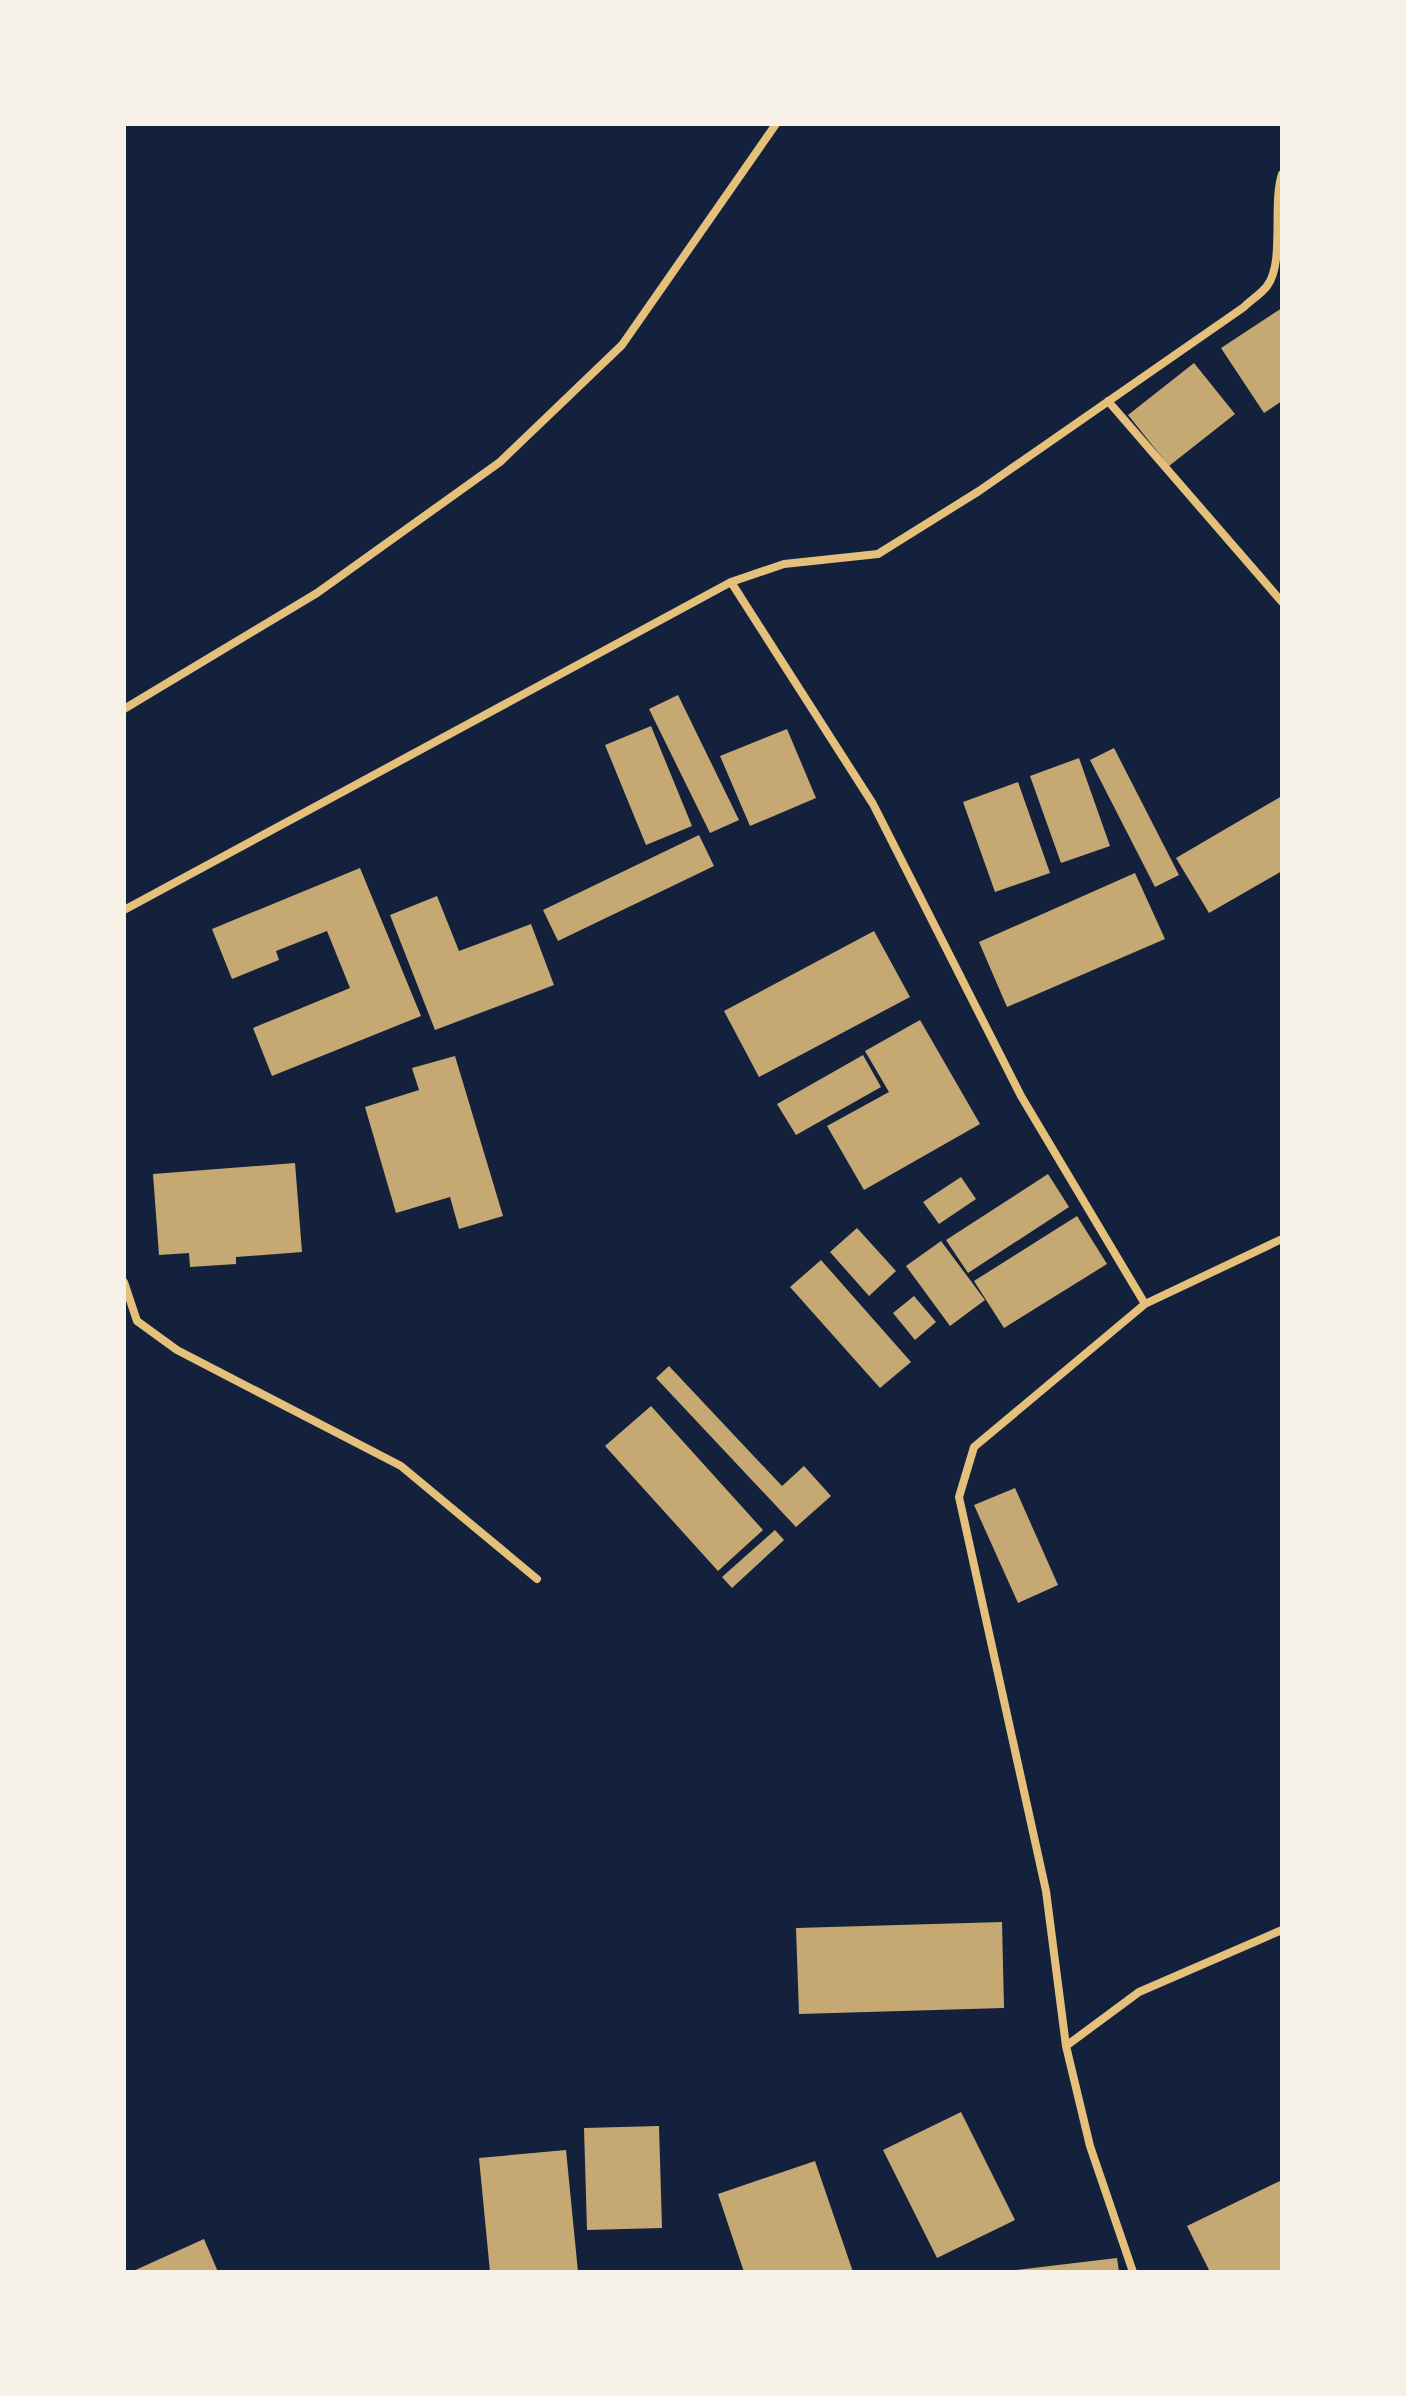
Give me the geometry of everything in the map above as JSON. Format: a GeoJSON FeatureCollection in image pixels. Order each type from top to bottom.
{"type":"FeatureCollection","features":[{"type":"Feature","properties":{"kind":"street"},"geometry":{"type":"LineString","coordinates":[[124,709],[317,593],[500,462],[622,345],[776,124]]}},
{"type":"Feature","properties":{"kind":"street"},"geometry":{"type":"LineString","coordinates":[[124,910],[731,582],[784,564],[878,554],[979,491],[1244,307],[1269,284],[1278,243],[1278,185],[1282,174]]}},
{"type":"Feature","properties":{"kind":"street"},"geometry":{"type":"LineString","coordinates":[[1108,401],[1282,602]]}},
{"type":"Feature","properties":{"kind":"street"},"geometry":{"type":"LineString","coordinates":[[731,582],[873,804],[1021,1096],[1145,1304]]}},
{"type":"Feature","properties":{"kind":"street"},"geometry":{"type":"LineString","coordinates":[[1133,2272],[1090,2146],[1066,2046],[1046,1891],[987,1620],[968,1550],[959,1497],[974,1447],[1145,1304],[1282,1239]]}},
{"type":"Feature","properties":{"kind":"street"},"geometry":{"type":"LineString","coordinates":[[124,1282],[137,1321],[177,1350],[401,1466],[537,1579]]}},
{"type":"Feature","properties":{"kind":"street"},"geometry":{"type":"LineString","coordinates":[[1066,2046],[1139,1992],[1282,1930]]}},
{"type":"Feature","properties":{"kind":"building"},"geometry":{"type":"Polygon","coordinates":[[[1282,308],[1282,401],[1264,413],[1221,348],[1282,308]]]}},
{"type":"Feature","properties":{"kind":"building"},"geometry":{"type":"Polygon","coordinates":[[[1194,363],[1235,414],[1169,466],[1128,415],[1194,363]]]}},
{"type":"Feature","properties":{"kind":"building"},"geometry":{"type":"Polygon","coordinates":[[[678,695],[739,820],[710,833],[649,709],[678,695]]]}},
{"type":"Feature","properties":{"kind":"building"},"geometry":{"type":"Polygon","coordinates":[[[651,726],[692,826],[646,845],[605,745],[651,726]]]}},
{"type":"Feature","properties":{"kind":"building"},"geometry":{"type":"Polygon","coordinates":[[[787,729],[816,798],[750,826],[720,756],[787,729]]]}},
{"type":"Feature","properties":{"kind":"building"},"geometry":{"type":"Polygon","coordinates":[[[1114,748],[1179,875],[1155,887],[1090,760],[1114,748]]]}},
{"type":"Feature","properties":{"kind":"building"},"geometry":{"type":"Polygon","coordinates":[[[1079,758],[1110,846],[1061,863],[1030,776],[1079,758]]]}},
{"type":"Feature","properties":{"kind":"building"},"geometry":{"type":"Polygon","coordinates":[[[1018,782],[1050,873],[995,892],[963,802],[1018,782]]]}},
{"type":"Feature","properties":{"kind":"building"},"geometry":{"type":"Polygon","coordinates":[[[1282,796],[1282,871],[1209,913],[1176,858],[1282,796]]]}},
{"type":"Feature","properties":{"kind":"building"},"geometry":{"type":"Polygon","coordinates":[[[699,835],[714,866],[558,941],[543,910],[699,835]]]}},
{"type":"Feature","properties":{"kind":"building"},"geometry":{"type":"Polygon","coordinates":[[[360,868],[421,1016],[272,1076],[253,1028],[350,988],[327,931],[276,951],[279,960],[232,979],[212,929],[360,868]]]}},
{"type":"Feature","properties":{"kind":"building"},"geometry":{"type":"Polygon","coordinates":[[[1135,873],[1165,939],[1007,1007],[979,942],[1135,873]]]}},
{"type":"Feature","properties":{"kind":"building"},"geometry":{"type":"Polygon","coordinates":[[[437,896],[459,951],[531,924],[554,985],[435,1030],[390,915],[437,896]]]}},
{"type":"Feature","properties":{"kind":"building"},"geometry":{"type":"Polygon","coordinates":[[[874,931],[910,997],[759,1077],[724,1011],[874,931]]]}},
{"type":"Feature","properties":{"kind":"building"},"geometry":{"type":"Polygon","coordinates":[[[920,1020],[980,1124],[864,1190],[827,1126],[889,1092],[865,1051],[920,1020]]]}},
{"type":"Feature","properties":{"kind":"building"},"geometry":{"type":"Polygon","coordinates":[[[863,1055],[881,1087],[796,1135],[777,1104],[863,1055]]]}},
{"type":"Feature","properties":{"kind":"building"},"geometry":{"type":"Polygon","coordinates":[[[455,1056],[503,1216],[459,1229],[450,1197],[396,1213],[365,1107],[419,1090],[412,1068],[455,1056]]]}},
{"type":"Feature","properties":{"kind":"building"},"geometry":{"type":"Polygon","coordinates":[[[295,1163],[302,1252],[236,1257],[236,1264],[190,1267],[189,1253],[159,1255],[153,1174],[295,1163]]]}},
{"type":"Feature","properties":{"kind":"building"},"geometry":{"type":"Polygon","coordinates":[[[1048,1174],[1069,1207],[968,1273],[946,1240],[1048,1174]]]}},
{"type":"Feature","properties":{"kind":"building"},"geometry":{"type":"Polygon","coordinates":[[[961,1177],[976,1199],[939,1224],[923,1202],[961,1177]]]}},
{"type":"Feature","properties":{"kind":"building"},"geometry":{"type":"Polygon","coordinates":[[[1077,1216],[1107,1264],[1004,1328],[974,1281],[1077,1216]]]}},
{"type":"Feature","properties":{"kind":"building"},"geometry":{"type":"Polygon","coordinates":[[[857,1228],[896,1271],[869,1296],[830,1252],[857,1228]]]}},
{"type":"Feature","properties":{"kind":"building"},"geometry":{"type":"Polygon","coordinates":[[[941,1241],[985,1300],[950,1326],[906,1266],[941,1241]]]}},
{"type":"Feature","properties":{"kind":"building"},"geometry":{"type":"Polygon","coordinates":[[[821,1260],[911,1362],[880,1388],[790,1287],[821,1260]]]}},
{"type":"Feature","properties":{"kind":"building"},"geometry":{"type":"Polygon","coordinates":[[[914,1296],[936,1322],[915,1340],[893,1313],[914,1296]]]}},
{"type":"Feature","properties":{"kind":"building"},"geometry":{"type":"Polygon","coordinates":[[[669,1366],[782,1486],[804,1466],[831,1496],[796,1527],[656,1378],[669,1366]]]}},
{"type":"Feature","properties":{"kind":"building"},"geometry":{"type":"Polygon","coordinates":[[[651,1406],[763,1530],[718,1571],[605,1446],[651,1406]]]}},
{"type":"Feature","properties":{"kind":"building"},"geometry":{"type":"Polygon","coordinates":[[[1015,1488],[1058,1585],[1018,1603],[974,1505],[1015,1488]]]}},
{"type":"Feature","properties":{"kind":"building"},"geometry":{"type":"Polygon","coordinates":[[[775,1530],[784,1540],[732,1588],[722,1577],[775,1530]]]}},
{"type":"Feature","properties":{"kind":"building"},"geometry":{"type":"Polygon","coordinates":[[[1002,1922],[1004,2008],[799,2014],[796,1928],[1002,1922]]]}},
{"type":"Feature","properties":{"kind":"building"},"geometry":{"type":"Polygon","coordinates":[[[961,2112],[1015,2220],[937,2258],[883,2150],[961,2112]]]}},
{"type":"Feature","properties":{"kind":"building"},"geometry":{"type":"Polygon","coordinates":[[[659,2126],[662,2228],[587,2230],[584,2128],[659,2126]]]}},
{"type":"Feature","properties":{"kind":"building"},"geometry":{"type":"Polygon","coordinates":[[[566,2150],[578,2272],[490,2272],[479,2158],[566,2150]]]}},
{"type":"Feature","properties":{"kind":"building"},"geometry":{"type":"Polygon","coordinates":[[[815,2161],[853,2272],[744,2272],[718,2194],[815,2161]]]}},
{"type":"Feature","properties":{"kind":"building"},"geometry":{"type":"Polygon","coordinates":[[[1282,2180],[1282,2271],[1210,2272],[1187,2226],[1282,2180]]]}},
{"type":"Feature","properties":{"kind":"building"},"geometry":{"type":"Polygon","coordinates":[[[204,2239],[218,2272],[131,2272],[204,2239]]]}},
{"type":"Feature","properties":{"kind":"building"},"geometry":{"type":"Polygon","coordinates":[[[1117,2258],[1119,2272],[1016,2272],[1016,2270],[1117,2258]]]}}]}
